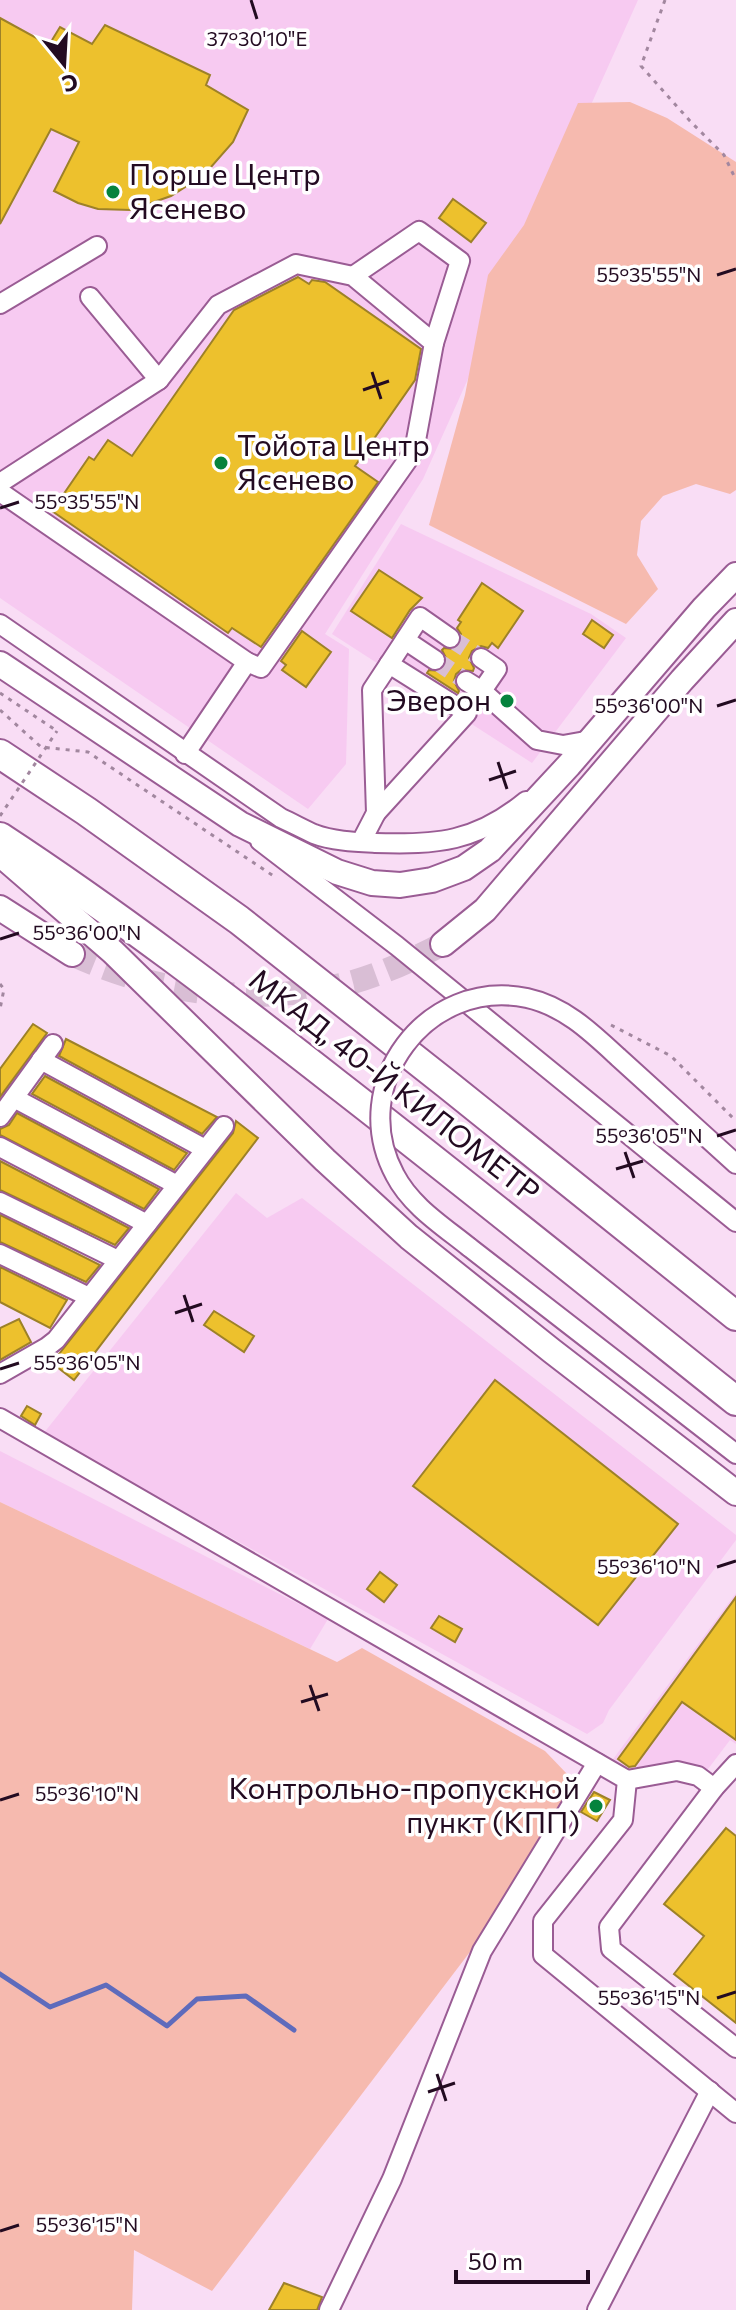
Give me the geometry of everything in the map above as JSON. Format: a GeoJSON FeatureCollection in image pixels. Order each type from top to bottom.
{"type":"FeatureCollection","features":[{"type":"Feature","properties":{"kind":"highway","name":"МКАД, 40-Й КИЛОМЕТР"},"geometry":{"type":"LineString","coordinates":[[0,754],[239,920],[736,1316]]}},
{"type":"Feature","properties":{"kind":"highway","name":"МКАД, 40-Й КИЛОМЕТР"},"geometry":{"type":"LineString","coordinates":[[0,837],[225,996],[736,1401]]}},
{"type":"Feature","properties":{"kind":"main road"},"geometry":{"type":"LineString","coordinates":[[0,664],[240,824],[337,872],[372,883],[400,885],[432,880],[464,868],[490,850],[736,575]]}},
{"type":"Feature","properties":{"kind":"main road"},"geometry":{"type":"LineString","coordinates":[[443,944],[485,910],[736,621]]}},
{"type":"Feature","properties":{"kind":"main road"},"geometry":{"type":"LineString","coordinates":[[0,854],[113,952],[325,1160],[409,1237],[736,1493]]}},
{"type":"Feature","properties":{"kind":"main road"},"geometry":{"type":"LineString","coordinates":[[0,908],[72,954]]}},
{"type":"Feature","properties":{"kind":"street"},"geometry":{"type":"LineString","coordinates":[[0,492],[247,662],[261,668],[414,451],[434,343],[460,261],[419,231],[353,276]]}},
{"type":"Feature","properties":{"kind":"street"},"geometry":{"type":"LineString","coordinates":[[0,304],[97,246]]}},
{"type":"Feature","properties":{"kind":"street"},"geometry":{"type":"LineString","coordinates":[[0,483],[159,380],[218,305],[296,264],[353,276],[434,343]]}},
{"type":"Feature","properties":{"kind":"street"},"geometry":{"type":"LineString","coordinates":[[90,297],[159,380]]}},
{"type":"Feature","properties":{"kind":"street"},"geometry":{"type":"LineString","coordinates":[[376,813],[372,690],[420,617],[450,638]]}},
{"type":"Feature","properties":{"kind":"street"},"geometry":{"type":"LineString","coordinates":[[0,624],[281,818],[317,835],[361,842],[447,842],[478,832],[515,810],[569,765]]}},
{"type":"Feature","properties":{"kind":"street"},"geometry":{"type":"LineString","coordinates":[[405,640],[435,660]]}},
{"type":"Feature","properties":{"kind":"street"},"geometry":{"type":"LineString","coordinates":[[361,842],[376,813],[467,713],[474,686],[497,669],[481,658]]}},
{"type":"Feature","properties":{"kind":"street"},"geometry":{"type":"LineString","coordinates":[[185,754],[247,662]]}},
{"type":"Feature","properties":{"kind":"street"},"geometry":{"type":"LineString","coordinates":[[389,664],[467,713]]}},
{"type":"Feature","properties":{"kind":"street"},"geometry":{"type":"LineString","coordinates":[[474,686],[537,740],[563,745],[591,740]]}},
{"type":"Feature","properties":{"kind":"street"},"geometry":{"type":"LineString","coordinates":[[240,824],[397,946],[736,1222]]}},
{"type":"Feature","properties":{"kind":"street"},"geometry":{"type":"LineString","coordinates":[[736,1164],[583,1026],[566,1013],[527,998],[506,995],[484,997],[444,1010],[411,1036],[393,1063],[382,1093],[381,1135],[386,1156],[400,1184],[421,1209],[736,1454]]}},
{"type":"Feature","properties":{"kind":"street"},"geometry":{"type":"LineString","coordinates":[[0,1117],[53,1044]]}},
{"type":"Feature","properties":{"kind":"street"},"geometry":{"type":"LineString","coordinates":[[41,1060],[205,1149]]}},
{"type":"Feature","properties":{"kind":"street"},"geometry":{"type":"LineString","coordinates":[[14,1098],[177,1185]]}},
{"type":"Feature","properties":{"kind":"street"},"geometry":{"type":"LineString","coordinates":[[0,1374],[56,1340],[224,1126]]}},
{"type":"Feature","properties":{"kind":"street"},"geometry":{"type":"LineString","coordinates":[[0,1147],[147,1224]]}},
{"type":"Feature","properties":{"kind":"street"},"geometry":{"type":"LineString","coordinates":[[0,1202],[118,1260]]}},
{"type":"Feature","properties":{"kind":"street"},"geometry":{"type":"LineString","coordinates":[[0,1254],[89,1297]]}},
{"type":"Feature","properties":{"kind":"street"},"geometry":{"type":"LineString","coordinates":[[0,1418],[627,1780],[677,1771],[698,1776],[714,1788]]}},
{"type":"Feature","properties":{"kind":"street"},"geometry":{"type":"LineString","coordinates":[[329,2310],[392,2179],[482,1951],[597,1763]]}},
{"type":"Feature","properties":{"kind":"street"},"geometry":{"type":"LineString","coordinates":[[736,1764],[714,1788],[609,1927],[611,1949],[736,2048]]}},
{"type":"Feature","properties":{"kind":"street"},"geometry":{"type":"LineString","coordinates":[[627,1780],[623,1820],[543,1921],[543,1955],[736,2113]]}},
{"type":"Feature","properties":{"kind":"street"},"geometry":{"type":"LineString","coordinates":[[597,2310],[710,2091]]}},
{"type":"Feature","properties":{"kind":"path"},"geometry":{"type":"LineString","coordinates":[[665,0],[641,66],[724,155],[736,180]]}},
{"type":"Feature","properties":{"kind":"path"},"geometry":{"type":"LineString","coordinates":[[0,693],[57,731],[0,816]]}},
{"type":"Feature","properties":{"kind":"path"},"geometry":{"type":"LineString","coordinates":[[0,710],[41,747],[88,752],[283,882]]}},
{"type":"Feature","properties":{"kind":"path"},"geometry":{"type":"LineString","coordinates":[[0,984],[4,989],[0,1009]]}},
{"type":"Feature","properties":{"kind":"path"},"geometry":{"type":"LineString","coordinates":[[605,1021],[671,1056],[736,1121]]}},
{"type":"Feature","properties":{"kind":"shaded area"},"geometry":{"type":"Polygon","coordinates":[[[0,0],[638,0],[423,479],[325,634],[349,649],[346,764],[308,809],[0,598],[0,0]]]}},
{"type":"Feature","properties":{"kind":"shaded area"},"geometry":{"type":"Polygon","coordinates":[[[630,102],[667,118],[736,162],[736,490],[730,494],[696,484],[663,496],[641,521],[637,555],[658,589],[626,624],[429,525],[465,395],[488,275],[524,225],[578,103],[630,102]]]}},
{"type":"Feature","properties":{"kind":"shaded area","name":"Эверон"},"geometry":{"type":"Polygon","coordinates":[[[401,524],[591,614],[626,638],[532,763],[332,634],[401,524]]]}},
{"type":"Feature","properties":{"kind":"shaded area"},"geometry":{"type":"Polygon","coordinates":[[[236,1193],[267,1218],[302,1198],[736,1535],[736,1540],[609,1710],[603,1723],[587,1734],[43,1434],[236,1193]]]}},
{"type":"Feature","properties":{"kind":"shaded area"},"geometry":{"type":"Polygon","coordinates":[[[0,1451],[328,1619],[310,1649],[0,1502],[0,1451]]]}},
{"type":"Feature","properties":{"kind":"shaded area"},"geometry":{"type":"Polygon","coordinates":[[[0,1502],[337,1662],[362,1648],[545,1751],[568,1775],[578,1810],[212,2291],[134,2250],[132,2310],[0,2310],[0,1502]]]}},
{"type":"Feature","properties":{"kind":"shaded area"},"geometry":{"type":"Polygon","coordinates":[[[736,1593],[736,1744],[730,1740],[708,1769],[679,1767],[630,1775],[611,1762],[736,1593]]]}},
{"type":"Feature","properties":{"kind":"building"},"geometry":{"type":"Polygon","coordinates":[[[0,18],[49,45],[60,27],[92,44],[105,25],[210,75],[206,85],[248,110],[233,142],[204,175],[171,196],[131,210],[98,209],[54,191],[79,142],[51,129],[0,224],[0,18]]]}},
{"type":"Feature","properties":{"kind":"building"},"geometry":{"type":"Polygon","coordinates":[[[453,199],[486,223],[471,242],[439,218],[453,199]]]}},
{"type":"Feature","properties":{"kind":"building","name":"Тойота Центр Ясенево"},"geometry":{"type":"Polygon","coordinates":[[[298,277],[309,284],[312,280],[325,282],[421,349],[415,380],[355,466],[378,482],[261,647],[232,628],[228,633],[52,511],[89,457],[94,460],[108,440],[132,456],[234,310],[298,277]]]}},
{"type":"Feature","properties":{"kind":"building"},"geometry":{"type":"Polygon","coordinates":[[[379,570],[422,598],[392,638],[351,611],[379,570]]]}},
{"type":"Feature","properties":{"kind":"building"},"geometry":{"type":"Polygon","coordinates":[[[482,583],[523,611],[498,648],[492,643],[488,648],[481,646],[472,651],[469,658],[473,671],[461,670],[456,674],[454,681],[458,693],[427,673],[429,670],[440,671],[445,666],[444,648],[454,649],[460,644],[461,634],[457,628],[461,622],[458,620],[482,583]]]}},
{"type":"Feature","properties":{"kind":"building"},"geometry":{"type":"Polygon","coordinates":[[[592,620],[613,635],[604,648],[583,634],[592,620]]]}},
{"type":"Feature","properties":{"kind":"building"},"geometry":{"type":"Polygon","coordinates":[[[302,631],[331,652],[306,687],[282,670],[286,665],[281,661],[302,631]]]}},
{"type":"Feature","properties":{"kind":"building"},"geometry":{"type":"Polygon","coordinates":[[[33,1024],[47,1033],[0,1097],[0,1069],[33,1024]]]}},
{"type":"Feature","properties":{"kind":"building"},"geometry":{"type":"Polygon","coordinates":[[[66,1039],[217,1117],[202,1134],[59,1056],[66,1039]]]}},
{"type":"Feature","properties":{"kind":"building"},"geometry":{"type":"Polygon","coordinates":[[[45,1076],[187,1153],[174,1170],[32,1094],[45,1076]]]}},
{"type":"Feature","properties":{"kind":"building"},"geometry":{"type":"Polygon","coordinates":[[[17,1113],[159,1189],[144,1209],[0,1135],[0,1129],[9,1125],[17,1113]]]}},
{"type":"Feature","properties":{"kind":"building"},"geometry":{"type":"Polygon","coordinates":[[[236,1121],[258,1138],[74,1380],[52,1363],[233,1133],[236,1121]]]}},
{"type":"Feature","properties":{"kind":"building"},"geometry":{"type":"Polygon","coordinates":[[[0,1161],[129,1228],[115,1245],[0,1190],[0,1161]]]}},
{"type":"Feature","properties":{"kind":"building"},"geometry":{"type":"Polygon","coordinates":[[[0,1215],[100,1265],[86,1282],[0,1242],[0,1215]]]}},
{"type":"Feature","properties":{"kind":"building"},"geometry":{"type":"Polygon","coordinates":[[[0,1267],[67,1300],[50,1328],[0,1302],[0,1267]]]}},
{"type":"Feature","properties":{"kind":"building"},"geometry":{"type":"Polygon","coordinates":[[[214,1311],[254,1336],[244,1352],[204,1325],[214,1311]]]}},
{"type":"Feature","properties":{"kind":"building"},"geometry":{"type":"Polygon","coordinates":[[[19,1319],[31,1342],[0,1360],[0,1328],[19,1319]]]}},
{"type":"Feature","properties":{"kind":"building"},"geometry":{"type":"Polygon","coordinates":[[[495,1380],[678,1524],[598,1625],[413,1486],[495,1380]]]}},
{"type":"Feature","properties":{"kind":"building"},"geometry":{"type":"Polygon","coordinates":[[[27,1406],[41,1414],[35,1425],[21,1416],[27,1406]]]}},
{"type":"Feature","properties":{"kind":"building"},"geometry":{"type":"Polygon","coordinates":[[[380,1572],[397,1585],[384,1602],[367,1589],[380,1572]]]}},
{"type":"Feature","properties":{"kind":"building"},"geometry":{"type":"Polygon","coordinates":[[[736,1597],[736,1740],[682,1702],[635,1766],[629,1767],[618,1759],[736,1597]]]}},
{"type":"Feature","properties":{"kind":"building"},"geometry":{"type":"Polygon","coordinates":[[[439,1616],[462,1629],[455,1642],[431,1628],[439,1616]]]}},
{"type":"Feature","properties":{"kind":"building","name":"Контрольно-пропускной пункт (КПП)"},"geometry":{"type":"Polygon","coordinates":[[[594,1792],[610,1800],[597,1821],[581,1812],[594,1792]]]}},
{"type":"Feature","properties":{"kind":"building"},"geometry":{"type":"Polygon","coordinates":[[[726,1828],[736,1836],[736,2023],[674,1974],[704,1936],[664,1904],[726,1828]]]}},
{"type":"Feature","properties":{"kind":"building"},"geometry":{"type":"Polygon","coordinates":[[[284,2283],[322,2297],[317,2310],[269,2310],[284,2283]]]}},
{"type":"Feature","properties":{"kind":"waterway"},"geometry":{"type":"LineString","coordinates":[[0,1974],[50,2007],[106,1985],[167,2026],[197,1999],[246,1996],[294,2030]]}},
{"type":"Feature","properties":{"kind":"tunnel"},"geometry":{"type":"LineString","coordinates":[[450,638],[481,658]]}},
{"type":"Feature","properties":{"kind":"tunnel"},"geometry":{"type":"LineString","coordinates":[[435,660],[466,681]]}},
{"type":"Feature","properties":{"kind":"tunnel"},"geometry":{"type":"LineString","coordinates":[[72,954],[140,979],[210,993],[246,995],[317,990],[353,982],[443,944]]}},
{"type":"Feature","properties":{"kind":"place","name":"Порше Центр Ясенево"},"geometry":{"type":"Point","coordinates":[113,192]}},
{"type":"Feature","properties":{"kind":"place","name":"Тойота Центр Ясенево"},"geometry":{"type":"Point","coordinates":[221,463]}},
{"type":"Feature","properties":{"kind":"place","name":"Эверон"},"geometry":{"type":"Point","coordinates":[507,701]}},
{"type":"Feature","properties":{"kind":"place","name":"Контрольно-пропускной пункт (КПП)"},"geometry":{"type":"Point","coordinates":[596,1806]}}]}
